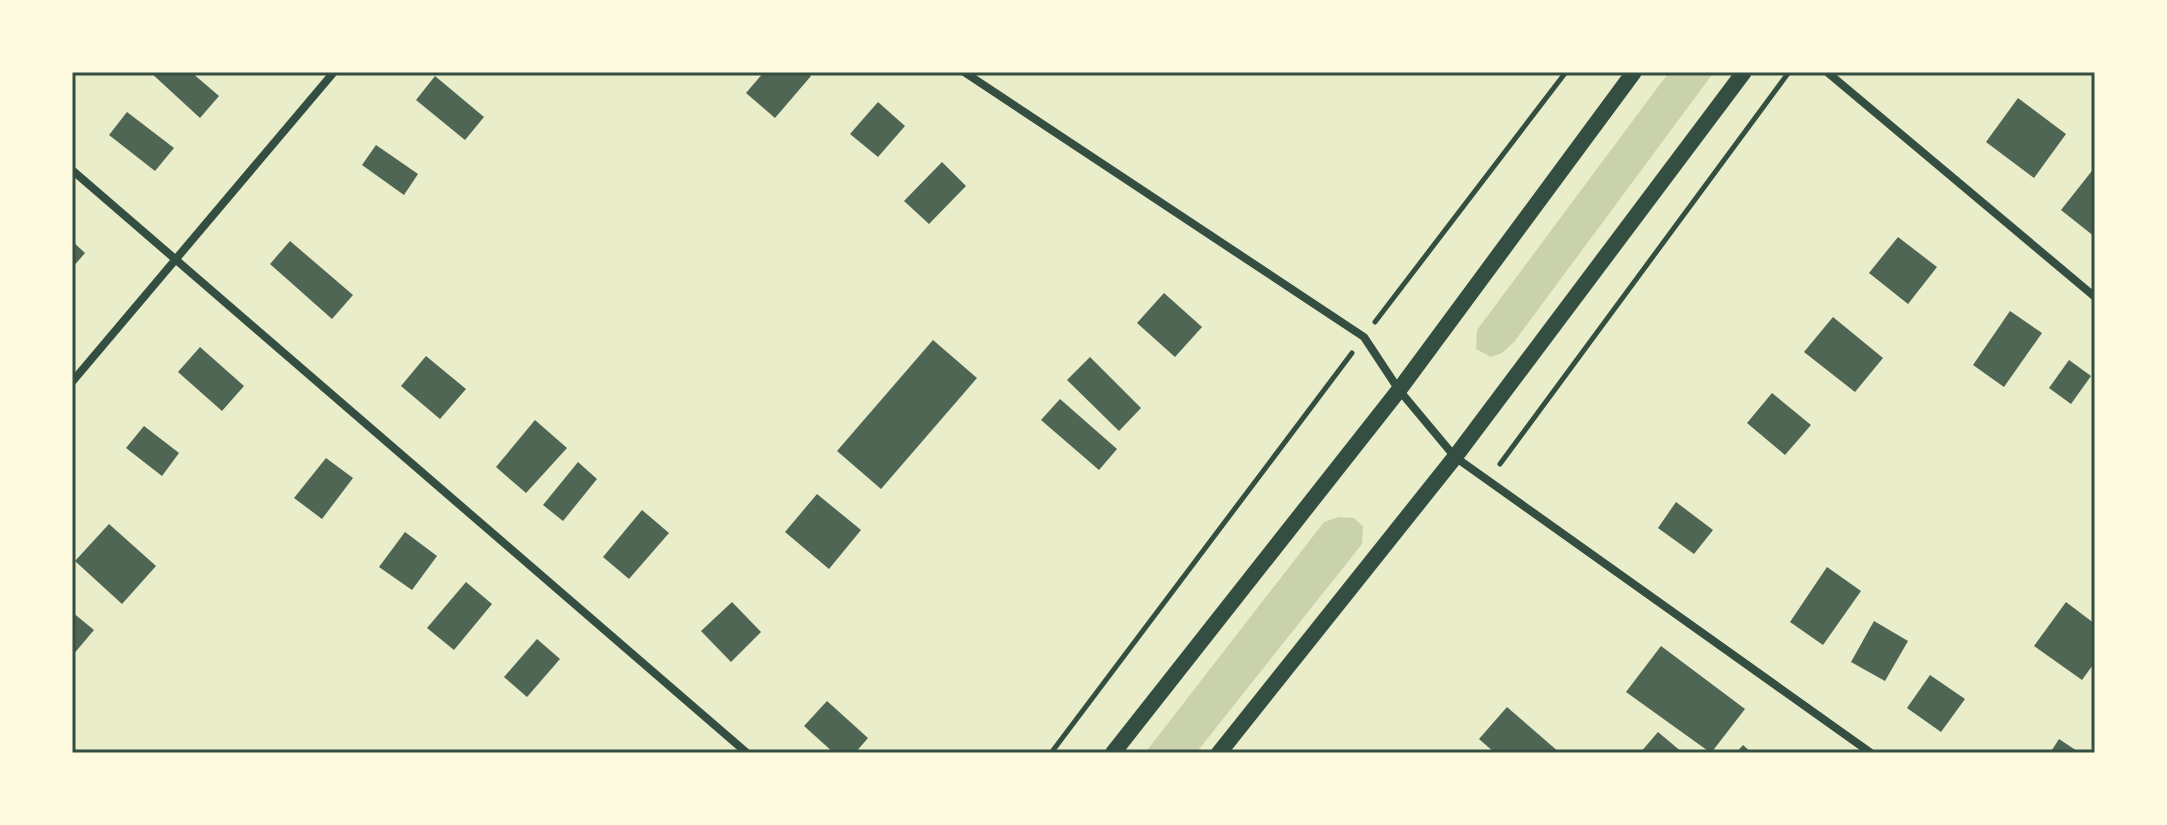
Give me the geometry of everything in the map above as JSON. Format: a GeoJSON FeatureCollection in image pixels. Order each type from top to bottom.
{"type":"FeatureCollection","features":[{"type":"Feature","properties":{"kind":"main road"},"geometry":{"type":"LineString","coordinates":[[1113,753],[1399,390],[1634,72]]}},
{"type":"Feature","properties":{"kind":"main road"},"geometry":{"type":"LineString","coordinates":[[1219,753],[1455,457],[1744,72]]}},
{"type":"Feature","properties":{"kind":"street"},"geometry":{"type":"LineString","coordinates":[[72,382],[334,72]]}},
{"type":"Feature","properties":{"kind":"street"},"geometry":{"type":"LineString","coordinates":[[964,72],[1364,337],[1399,390],[1455,457],[1871,753]]}},
{"type":"Feature","properties":{"kind":"street"},"geometry":{"type":"LineString","coordinates":[[1827,72],[2095,297]]}},
{"type":"Feature","properties":{"kind":"street"},"geometry":{"type":"LineString","coordinates":[[72,170],[747,753]]}},
{"type":"Feature","properties":{"kind":"path"},"geometry":{"type":"LineString","coordinates":[[1051,753],[1566,72]]}},
{"type":"Feature","properties":{"kind":"path"},"geometry":{"type":"LineString","coordinates":[[1488,480],[1789,72]]}},
{"type":"Feature","properties":{"kind":"green space"},"geometry":{"type":"Polygon","coordinates":[[[1669,72],[1714,72],[1514,342],[1502,353],[1491,357],[1476,349],[1477,330],[1669,72]]]}},
{"type":"Feature","properties":{"kind":"green space"},"geometry":{"type":"Polygon","coordinates":[[[1339,517],[1354,518],[1363,526],[1362,544],[1196,753],[1145,753],[1324,522],[1339,517]]]}},
{"type":"Feature","properties":{"kind":"building"},"geometry":{"type":"Polygon","coordinates":[[[150,72],[191,72],[219,96],[200,118],[150,72]]]}},
{"type":"Feature","properties":{"kind":"building"},"geometry":{"type":"Polygon","coordinates":[[[764,72],[806,72],[811,76],[775,118],[746,93],[764,72]]]}},
{"type":"Feature","properties":{"kind":"building"},"geometry":{"type":"Polygon","coordinates":[[[435,76],[484,117],[465,140],[416,100],[435,76]]]}},
{"type":"Feature","properties":{"kind":"building"},"geometry":{"type":"Polygon","coordinates":[[[2018,98],[2066,134],[2034,178],[1986,142],[2018,98]]]}},
{"type":"Feature","properties":{"kind":"building"},"geometry":{"type":"Polygon","coordinates":[[[878,102],[905,126],[878,157],[850,134],[878,102]]]}},
{"type":"Feature","properties":{"kind":"building"},"geometry":{"type":"Polygon","coordinates":[[[127,112],[174,148],[155,171],[109,135],[127,112]]]}},
{"type":"Feature","properties":{"kind":"building"},"geometry":{"type":"Polygon","coordinates":[[[376,145],[418,174],[404,195],[362,165],[376,145]]]}},
{"type":"Feature","properties":{"kind":"building"},"geometry":{"type":"Polygon","coordinates":[[[942,162],[966,186],[929,224],[904,201],[942,162]]]}},
{"type":"Feature","properties":{"kind":"building"},"geometry":{"type":"Polygon","coordinates":[[[2095,167],[2095,237],[2061,210],[2095,167]]]}},
{"type":"Feature","properties":{"kind":"building"},"geometry":{"type":"Polygon","coordinates":[[[1898,237],[1937,267],[1908,304],[1869,273],[1898,237]]]}},
{"type":"Feature","properties":{"kind":"building"},"geometry":{"type":"Polygon","coordinates":[[[72,241],[85,253],[72,268],[72,241]]]}},
{"type":"Feature","properties":{"kind":"building"},"geometry":{"type":"Polygon","coordinates":[[[290,241],[353,295],[332,319],[270,264],[290,241]]]}},
{"type":"Feature","properties":{"kind":"building"},"geometry":{"type":"Polygon","coordinates":[[[1164,293],[1202,327],[1175,357],[1137,323],[1164,293]]]}},
{"type":"Feature","properties":{"kind":"building"},"geometry":{"type":"Polygon","coordinates":[[[2010,311],[2042,333],[2004,387],[1973,365],[2010,311]]]}},
{"type":"Feature","properties":{"kind":"building"},"geometry":{"type":"Polygon","coordinates":[[[1833,317],[1883,358],[1855,392],[1804,352],[1833,317]]]}},
{"type":"Feature","properties":{"kind":"building"},"geometry":{"type":"Polygon","coordinates":[[[933,340],[977,378],[881,489],[837,451],[933,340]]]}},
{"type":"Feature","properties":{"kind":"building"},"geometry":{"type":"Polygon","coordinates":[[[200,347],[244,386],[222,411],[178,372],[200,347]]]}},
{"type":"Feature","properties":{"kind":"building"},"geometry":{"type":"Polygon","coordinates":[[[426,356],[466,389],[440,419],[401,386],[426,356]]]}},
{"type":"Feature","properties":{"kind":"building"},"geometry":{"type":"Polygon","coordinates":[[[1090,357],[1141,408],[1119,431],[1067,380],[1090,357]]]}},
{"type":"Feature","properties":{"kind":"building"},"geometry":{"type":"Polygon","coordinates":[[[2069,360],[2091,376],[2071,404],[2049,388],[2069,360]]]}},
{"type":"Feature","properties":{"kind":"building"},"geometry":{"type":"Polygon","coordinates":[[[1772,393],[1811,425],[1785,455],[1747,423],[1772,393]]]}},
{"type":"Feature","properties":{"kind":"building"},"geometry":{"type":"Polygon","coordinates":[[[1060,399],[1117,449],[1099,470],[1041,420],[1060,399]]]}},
{"type":"Feature","properties":{"kind":"building"},"geometry":{"type":"Polygon","coordinates":[[[535,420],[567,448],[526,493],[496,467],[535,420]]]}},
{"type":"Feature","properties":{"kind":"building"},"geometry":{"type":"Polygon","coordinates":[[[144,426],[179,453],[162,476],[126,448],[144,426]]]}},
{"type":"Feature","properties":{"kind":"building"},"geometry":{"type":"Polygon","coordinates":[[[326,458],[353,478],[322,519],[294,498],[326,458]]]}},
{"type":"Feature","properties":{"kind":"building"},"geometry":{"type":"Polygon","coordinates":[[[578,462],[597,479],[563,521],[543,505],[578,462]]]}},
{"type":"Feature","properties":{"kind":"building"},"geometry":{"type":"Polygon","coordinates":[[[817,494],[861,530],[829,569],[785,532],[817,494]]]}},
{"type":"Feature","properties":{"kind":"building"},"geometry":{"type":"Polygon","coordinates":[[[1676,502],[1713,530],[1694,554],[1658,528],[1676,502]]]}},
{"type":"Feature","properties":{"kind":"building"},"geometry":{"type":"Polygon","coordinates":[[[642,510],[669,533],[629,579],[603,557],[642,510]]]}},
{"type":"Feature","properties":{"kind":"building"},"geometry":{"type":"Polygon","coordinates":[[[109,524],[156,566],[122,604],[75,561],[109,524]]]}},
{"type":"Feature","properties":{"kind":"building"},"geometry":{"type":"Polygon","coordinates":[[[405,532],[437,556],[412,590],[379,567],[405,532]]]}},
{"type":"Feature","properties":{"kind":"building"},"geometry":{"type":"Polygon","coordinates":[[[1827,567],[1861,591],[1823,645],[1790,622],[1827,567]]]}},
{"type":"Feature","properties":{"kind":"building"},"geometry":{"type":"Polygon","coordinates":[[[466,582],[492,604],[454,650],[427,628],[466,582]]]}},
{"type":"Feature","properties":{"kind":"building"},"geometry":{"type":"Polygon","coordinates":[[[732,602],[761,632],[731,662],[701,631],[732,602]]]}},
{"type":"Feature","properties":{"kind":"building"},"geometry":{"type":"Polygon","coordinates":[[[2066,602],[2095,624],[2095,662],[2082,680],[2034,646],[2066,602]]]}},
{"type":"Feature","properties":{"kind":"building"},"geometry":{"type":"Polygon","coordinates":[[[72,612],[94,630],[72,656],[72,612]]]}},
{"type":"Feature","properties":{"kind":"building"},"geometry":{"type":"Polygon","coordinates":[[[1874,621],[1908,641],[1885,681],[1851,662],[1874,621]]]}},
{"type":"Feature","properties":{"kind":"building"},"geometry":{"type":"Polygon","coordinates":[[[537,639],[560,659],[527,697],[504,677],[537,639]]]}},
{"type":"Feature","properties":{"kind":"building"},"geometry":{"type":"Polygon","coordinates":[[[1661,646],[1745,709],[1711,753],[1626,692],[1661,646]]]}},
{"type":"Feature","properties":{"kind":"building"},"geometry":{"type":"Polygon","coordinates":[[[1930,675],[1965,699],[1941,732],[1907,708],[1930,675]]]}},
{"type":"Feature","properties":{"kind":"building"},"geometry":{"type":"Polygon","coordinates":[[[827,701],[868,738],[855,753],[834,753],[804,726],[827,701]]]}},
{"type":"Feature","properties":{"kind":"building"},"geometry":{"type":"Polygon","coordinates":[[[1507,707],[1560,753],[1495,753],[1479,739],[1507,707]]]}},
{"type":"Feature","properties":{"kind":"building"},"geometry":{"type":"Polygon","coordinates":[[[1658,732],[1683,753],[1640,753],[1658,732]]]}},
{"type":"Feature","properties":{"kind":"building"},"geometry":{"type":"Polygon","coordinates":[[[2059,739],[2080,753],[2050,753],[2059,739]]]}},
{"type":"Feature","properties":{"kind":"building"},"geometry":{"type":"Polygon","coordinates":[[[1743,745],[1752,753],[1736,753],[1743,745]]]}}]}
